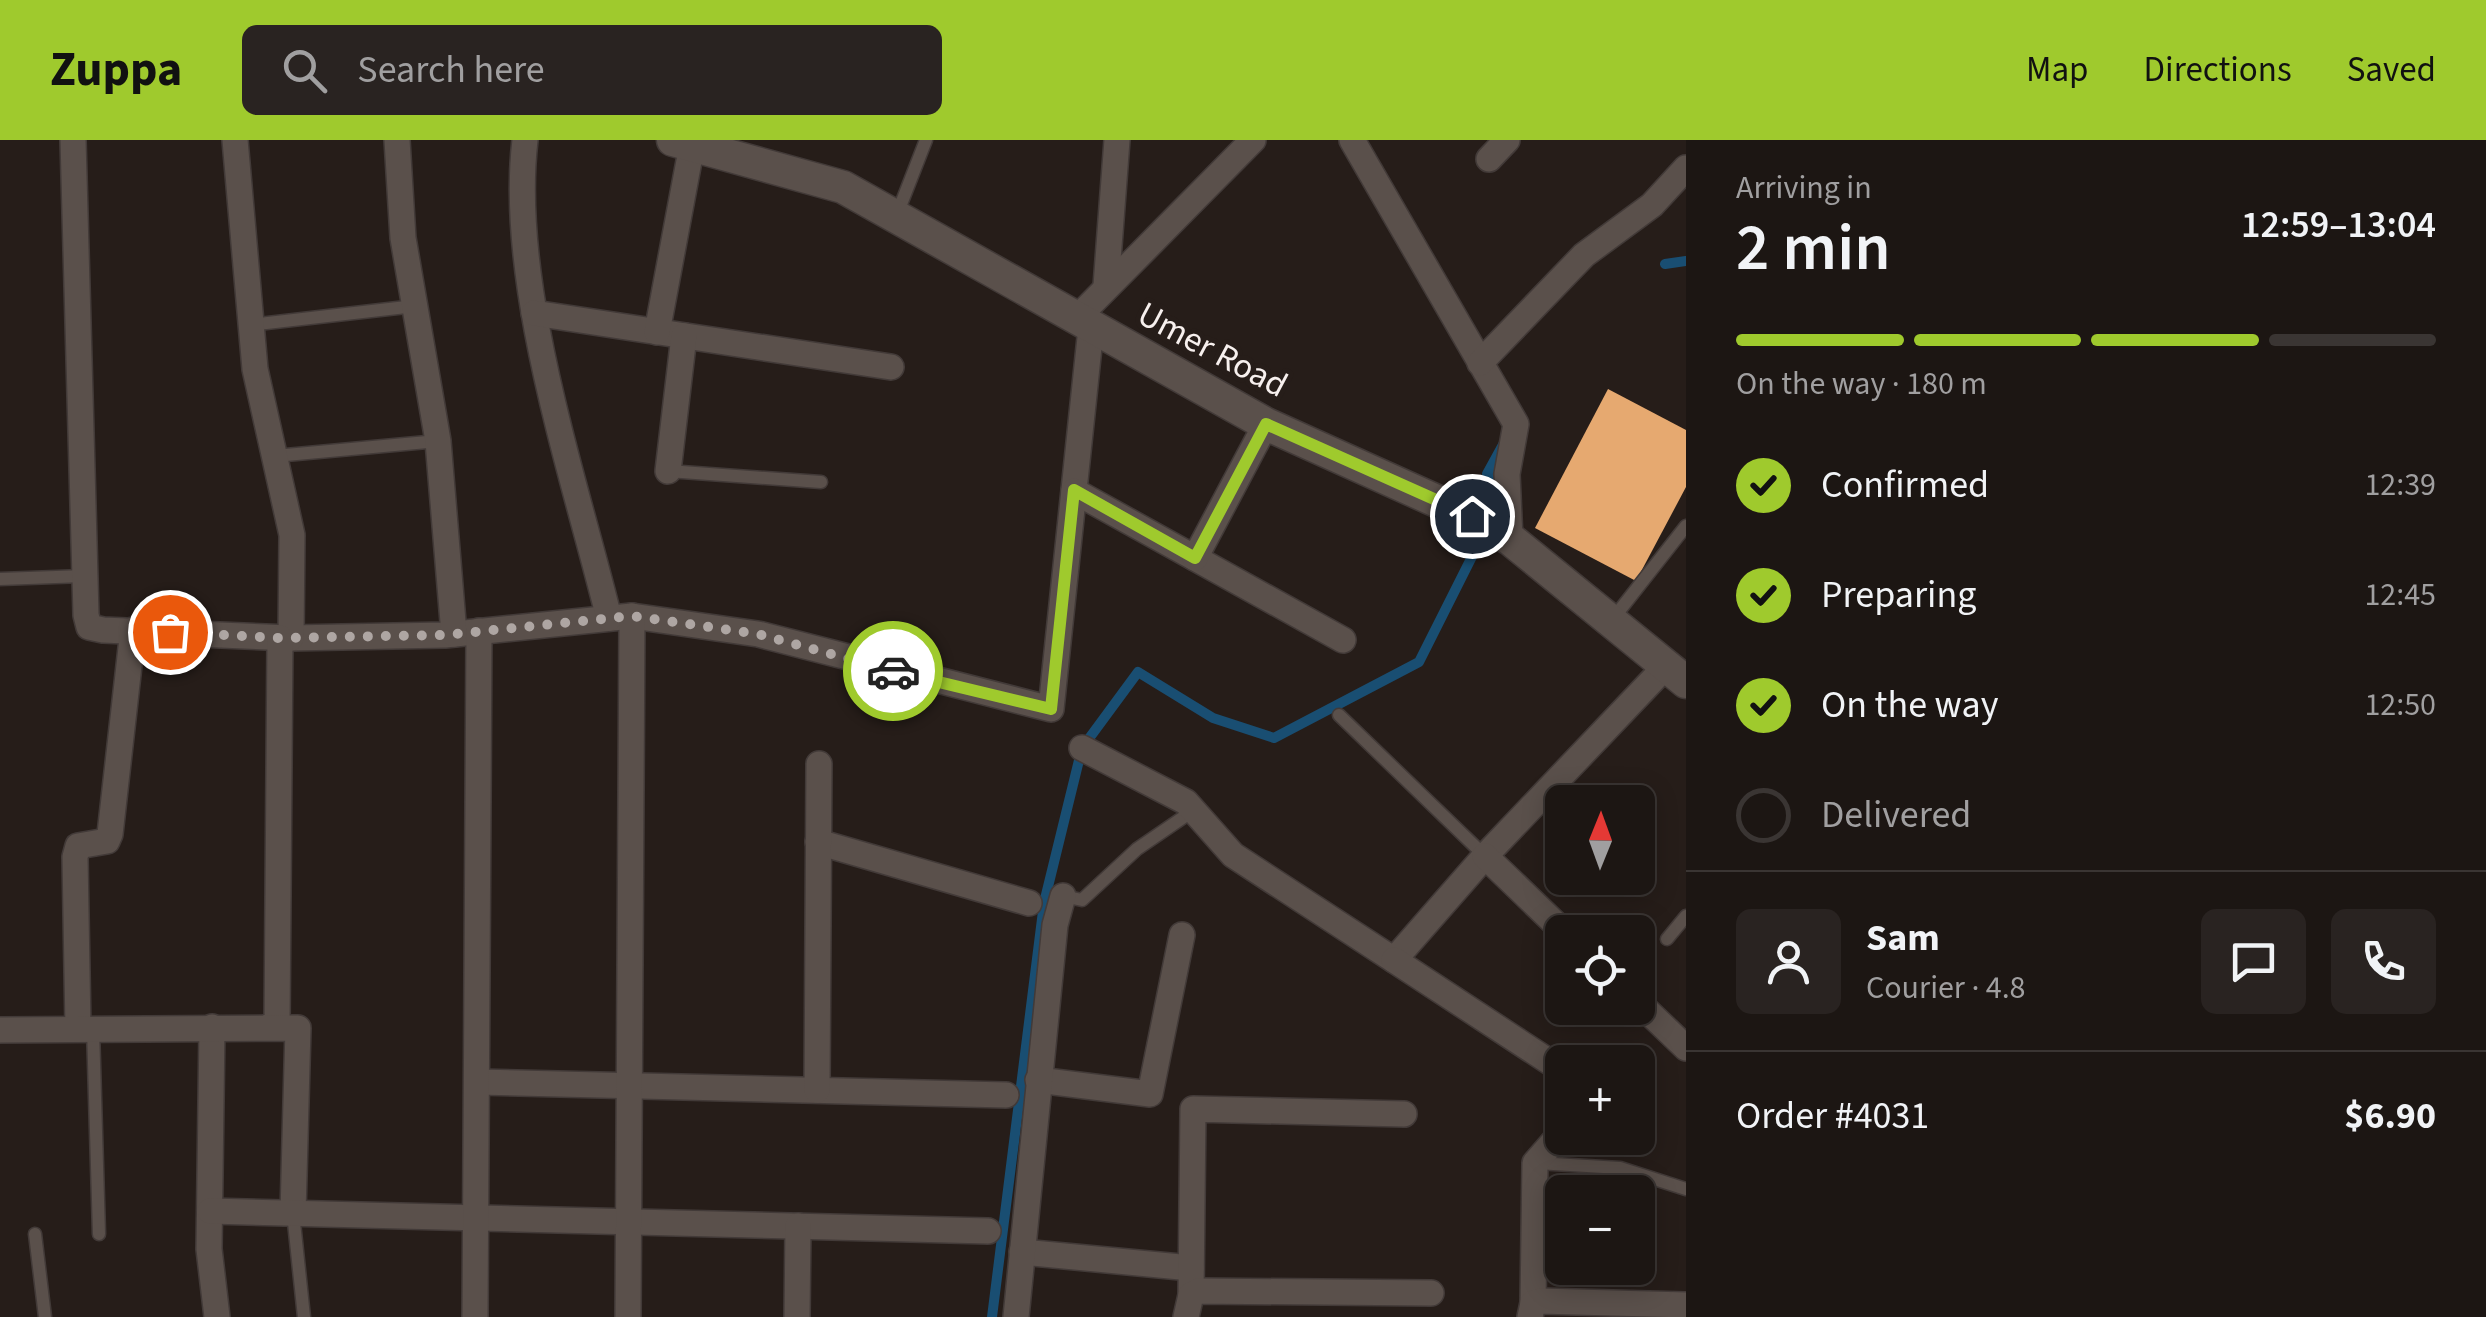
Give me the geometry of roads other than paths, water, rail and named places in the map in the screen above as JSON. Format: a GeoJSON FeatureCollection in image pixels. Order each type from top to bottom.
{"type":"FeatureCollection","features":[{"type":"Feature","properties":{"kind":"street"},"geometry":{"type":"LineString","coordinates":[[73,140],[88,627],[286,638],[467,633],[620,617],[758,634],[1051,709],[1074,490],[1083,324],[1106,286],[1253,140]]}},
{"type":"Feature","properties":{"kind":"street"},"geometry":{"type":"LineString","coordinates":[[0,1030],[277,1026],[292,535],[250,325],[234,140]]}},
{"type":"Feature","properties":{"kind":"street"},"geometry":{"type":"LineString","coordinates":[[397,140],[403,238],[467,633],[478,1082],[474,1317]]}},
{"type":"Feature","properties":{"kind":"street"},"geometry":{"type":"LineString","coordinates":[[525,140],[521,175],[534,313],[620,617],[628,1317]]}},
{"type":"Feature","properties":{"kind":"street"},"geometry":{"type":"LineString","coordinates":[[1106,286],[1117,140]]}},
{"type":"Feature","properties":{"kind":"street"},"geometry":{"type":"LineString","coordinates":[[1352,140],[1516,424],[1508,474],[1510,538]]}},
{"type":"Feature","properties":{"kind":"street"},"geometry":{"type":"LineString","coordinates":[[657,332],[683,143]]}},
{"type":"Feature","properties":{"kind":"street","name":"Umer Road"},"geometry":{"type":"LineString","coordinates":[[683,143],[843,187],[1266,424],[1472,516],[1510,538],[1676,674]]}},
{"type":"Feature","properties":{"kind":"street"},"geometry":{"type":"LineString","coordinates":[[1480,363],[1584,255],[1652,204],[1686,168]]}},
{"type":"Feature","properties":{"kind":"street"},"geometry":{"type":"LineString","coordinates":[[534,313],[891,367]]}},
{"type":"Feature","properties":{"kind":"street"},"geometry":{"type":"LineString","coordinates":[[668,471],[684,336]]}},
{"type":"Feature","properties":{"kind":"street"},"geometry":{"type":"LineString","coordinates":[[1195,558],[1266,424]]}},
{"type":"Feature","properties":{"kind":"street"},"geometry":{"type":"LineString","coordinates":[[1074,490],[1344,640]]}},
{"type":"Feature","properties":{"kind":"street"},"geometry":{"type":"LineString","coordinates":[[86,1029],[75,857],[78,846],[107,841],[110,834],[133,630]]}},
{"type":"Feature","properties":{"kind":"street"},"geometry":{"type":"LineString","coordinates":[[1394,960],[1485,856],[1676,674]]}},
{"type":"Feature","properties":{"kind":"street"},"geometry":{"type":"LineString","coordinates":[[1082,748],[1194,810],[1234,855],[1545,1059]]}},
{"type":"Feature","properties":{"kind":"street"},"geometry":{"type":"LineString","coordinates":[[817,1090],[819,764]]}},
{"type":"Feature","properties":{"kind":"street"},"geometry":{"type":"LineString","coordinates":[[818,842],[1029,902]]}},
{"type":"Feature","properties":{"kind":"street"},"geometry":{"type":"LineString","coordinates":[[1485,856],[1546,915]]}},
{"type":"Feature","properties":{"kind":"street"},"geometry":{"type":"LineString","coordinates":[[1016,1317],[1055,926],[1064,896]]}},
{"type":"Feature","properties":{"kind":"street"},"geometry":{"type":"LineString","coordinates":[[1038,1080],[1150,1094],[1182,935]]}},
{"type":"Feature","properties":{"kind":"street"},"geometry":{"type":"LineString","coordinates":[[1655,1018],[1686,1048]]}},
{"type":"Feature","properties":{"kind":"street"},"geometry":{"type":"LineString","coordinates":[[270,1026],[298,1028],[293,1212]]}},
{"type":"Feature","properties":{"kind":"street"},"geometry":{"type":"LineString","coordinates":[[212,1027],[210,1210],[216,1317]]}},
{"type":"Feature","properties":{"kind":"street"},"geometry":{"type":"LineString","coordinates":[[478,1082],[1006,1095]]}},
{"type":"Feature","properties":{"kind":"street"},"geometry":{"type":"LineString","coordinates":[[1188,1306],[1193,1109],[1404,1114]]}},
{"type":"Feature","properties":{"kind":"street"},"geometry":{"type":"LineString","coordinates":[[1545,1152],[1535,1163],[1531,1310],[1686,1305]]}},
{"type":"Feature","properties":{"kind":"street"},"geometry":{"type":"LineString","coordinates":[[210,1210],[988,1231]]}},
{"type":"Feature","properties":{"kind":"street"},"geometry":{"type":"LineString","coordinates":[[797,1317],[798,1226]]}},
{"type":"Feature","properties":{"kind":"street"},"geometry":{"type":"LineString","coordinates":[[1022,1252],[1191,1268]]}},
{"type":"Feature","properties":{"kind":"street"},"geometry":{"type":"LineString","coordinates":[[1188,1306],[1199,1290],[1430,1294]]}},
{"type":"Feature","properties":{"kind":"lane"},"geometry":{"type":"LineString","coordinates":[[896,218],[926,140]]}},
{"type":"Feature","properties":{"kind":"lane"},"geometry":{"type":"LineString","coordinates":[[250,325],[415,306]]}},
{"type":"Feature","properties":{"kind":"lane"},"geometry":{"type":"LineString","coordinates":[[274,456],[438,441]]}},
{"type":"Feature","properties":{"kind":"lane"},"geometry":{"type":"LineString","coordinates":[[668,471],[821,482]]}},
{"type":"Feature","properties":{"kind":"lane"},"geometry":{"type":"LineString","coordinates":[[1611,622],[1634,598],[1686,526]]}},
{"type":"Feature","properties":{"kind":"lane"},"geometry":{"type":"LineString","coordinates":[[0,579],[84,576]]}},
{"type":"Feature","properties":{"kind":"lane"},"geometry":{"type":"LineString","coordinates":[[1339,715],[1485,856]]}},
{"type":"Feature","properties":{"kind":"lane"},"geometry":{"type":"LineString","coordinates":[[1064,896],[1082,900],[1137,849],[1194,810]]}},
{"type":"Feature","properties":{"kind":"lane"},"geometry":{"type":"LineString","coordinates":[[1667,939],[1686,916]]}},
{"type":"Feature","properties":{"kind":"lane"},"geometry":{"type":"LineString","coordinates":[[86,1029],[99,1234]]}},
{"type":"Feature","properties":{"kind":"lane"},"geometry":{"type":"LineString","coordinates":[[1535,1163],[1620,1168],[1686,1189]]}},
{"type":"Feature","properties":{"kind":"lane"},"geometry":{"type":"LineString","coordinates":[[293,1212],[304,1317]]}},
{"type":"Feature","properties":{"kind":"lane"},"geometry":{"type":"LineString","coordinates":[[35,1234],[45,1317]]}},
{"type":"Feature","properties":{"kind":"waterway"},"geometry":{"type":"LineString","coordinates":[[1665,264],[1686,261]]}},
{"type":"Feature","properties":{"kind":"waterway"},"geometry":{"type":"LineString","coordinates":[[992,1317],[1044,903],[1082,748],[1138,672],[1213,718],[1274,738],[1419,662],[1501,499],[1487,474],[1504,443]]}}]}
